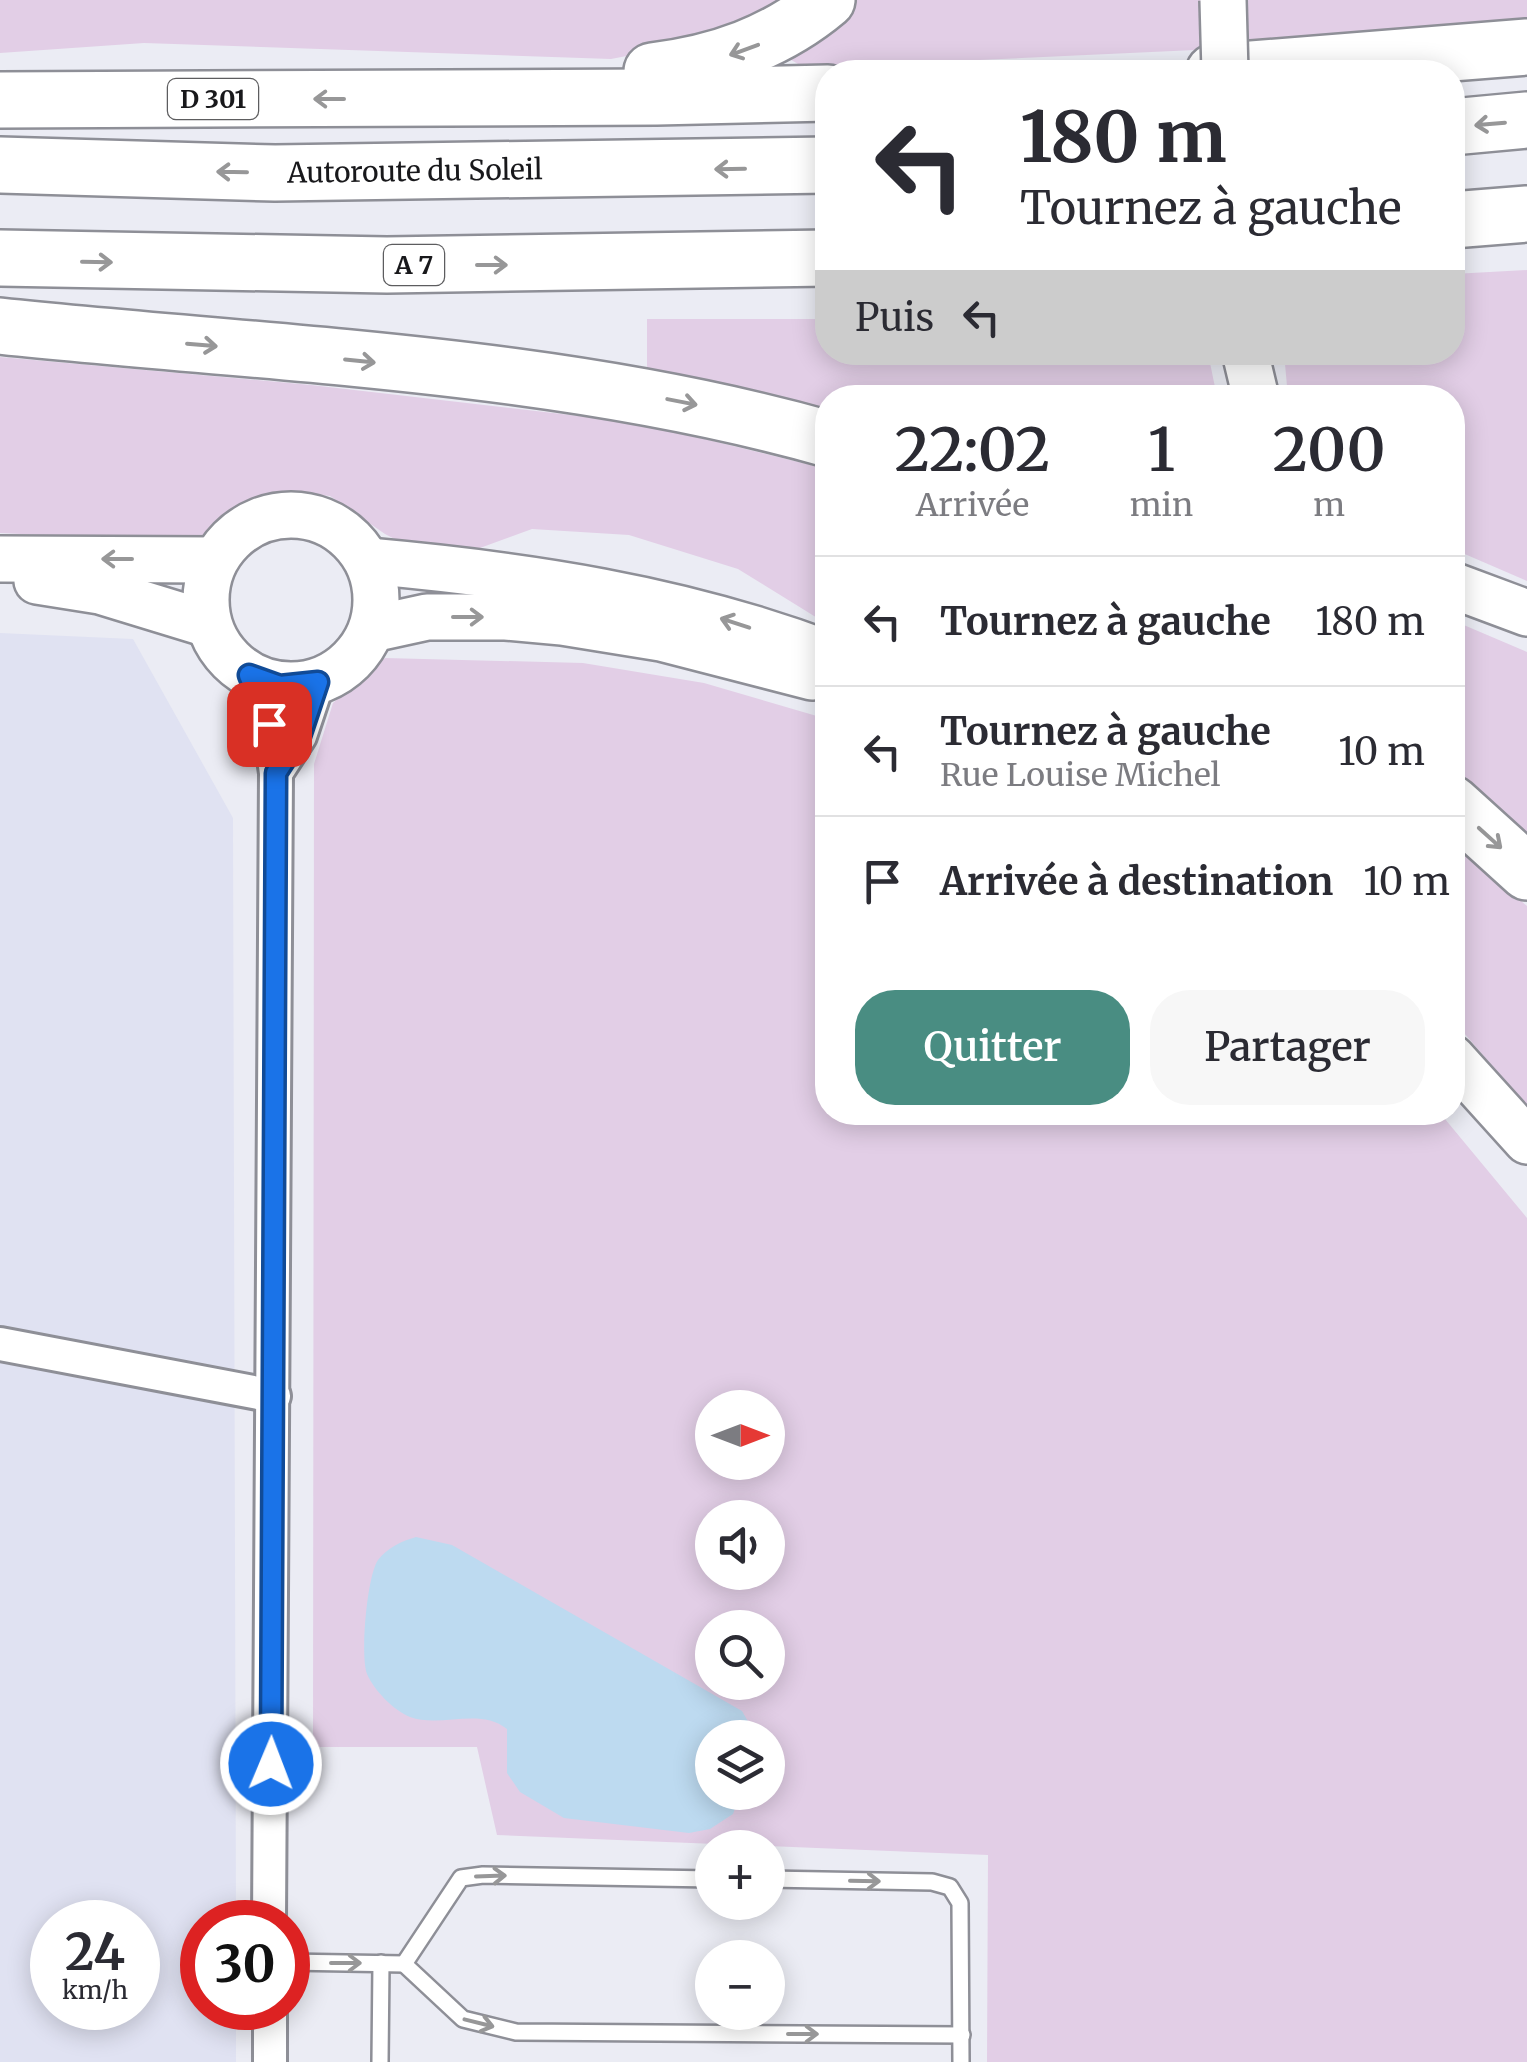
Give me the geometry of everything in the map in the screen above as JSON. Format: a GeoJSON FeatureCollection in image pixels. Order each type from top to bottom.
{"type":"FeatureCollection","features":[{"type":"Feature","properties":{"kind":"highway"},"geometry":{"type":"LineString","coordinates":[[427,98],[477,78],[638,72],[710,61],[769,40],[827,0]]}},
{"type":"Feature","properties":{"kind":"highway"},"geometry":{"type":"LineString","coordinates":[[1364,60],[1527,47]]}},
{"type":"Feature","properties":{"kind":"highway"},"geometry":{"type":"LineString","coordinates":[[427,98],[815,92]]}},
{"type":"Feature","properties":{"kind":"highway","name":"D 301"},"geometry":{"type":"LineString","coordinates":[[0,100],[427,98]]}},
{"type":"Feature","properties":{"kind":"highway"},"geometry":{"type":"LineString","coordinates":[[1465,126],[1527,120]]}},
{"type":"Feature","properties":{"kind":"highway","name":"Autoroute du Soleil"},"geometry":{"type":"LineString","coordinates":[[0,165],[274,173],[815,165]]}},
{"type":"Feature","properties":{"kind":"highway"},"geometry":{"type":"LineString","coordinates":[[1465,219],[1527,214]]}},
{"type":"Feature","properties":{"kind":"highway","name":"A 7"},"geometry":{"type":"LineString","coordinates":[[0,258],[222,265],[815,258]]}},
{"type":"Feature","properties":{"kind":"highway"},"geometry":{"type":"LineString","coordinates":[[0,326],[537,380],[684,402],[815,435]]}},
{"type":"Feature","properties":{"kind":"highway"},"geometry":{"type":"LineString","coordinates":[[1465,816],[1527,872]]}},
{"type":"Feature","properties":{"kind":"main road"},"geometry":{"type":"LineString","coordinates":[[1223,0],[1225,60]]}},
{"type":"Feature","properties":{"kind":"main road"},"geometry":{"type":"LineString","coordinates":[[272,515],[310,516],[344,532],[368,561],[376,595],[372,629],[350,662],[318,682],[280,686],[249,675],[223,653],[208,624],[205,591],[214,560],[238,531],[272,515]]}},
{"type":"Feature","properties":{"kind":"main road"},"geometry":{"type":"LineString","coordinates":[[0,559],[214,560]]}},
{"type":"Feature","properties":{"kind":"main road"},"geometry":{"type":"LineString","coordinates":[[368,561],[607,591],[715,616],[815,650]]}},
{"type":"Feature","properties":{"kind":"main road"},"geometry":{"type":"LineString","coordinates":[[0,575],[100,591],[208,624]]}},
{"type":"Feature","properties":{"kind":"main road"},"geometry":{"type":"LineString","coordinates":[[1465,591],[1527,613]]}},
{"type":"Feature","properties":{"kind":"main road"},"geometry":{"type":"LineString","coordinates":[[372,629],[427,617],[562,622],[662,638],[815,679]]}},
{"type":"Feature","properties":{"kind":"main road"},"geometry":{"type":"LineString","coordinates":[[1465,1072],[1527,1141]]}},
{"type":"Feature","properties":{"kind":"street"},"geometry":{"type":"LineString","coordinates":[[249,675],[269,724],[276,773],[270,1900]]}},
{"type":"Feature","properties":{"kind":"street"},"geometry":{"type":"LineString","coordinates":[[276,773],[300,736],[318,682]]}},
{"type":"Feature","properties":{"kind":"street"},"geometry":{"type":"LineString","coordinates":[[0,1344],[274,1396]]}},
{"type":"Feature","properties":{"kind":"street"},"geometry":{"type":"LineString","coordinates":[[270,2030],[270,2062]]}},
{"type":"Feature","properties":{"kind":"lane"},"geometry":{"type":"LineString","coordinates":[[404,1964],[461,1878],[695,1878]]}},
{"type":"Feature","properties":{"kind":"lane"},"geometry":{"type":"LineString","coordinates":[[785,1880],[932,1882],[950,1888],[960,1903],[962,2062]]}},
{"type":"Feature","properties":{"kind":"lane"},"geometry":{"type":"LineString","coordinates":[[310,1962],[404,1964],[462,2019],[516,2032],[962,2034]]}},
{"type":"Feature","properties":{"kind":"lane"},"geometry":{"type":"LineString","coordinates":[[380,2062],[381,1963]]}},
{"type":"Feature","properties":{"kind":"shaded area"},"geometry":{"type":"Polygon","coordinates":[[[0,0],[1527,0],[1527,22],[1260,47],[978,60],[815,60],[815,68],[805,68],[745,33],[611,59],[144,43],[0,53],[0,0]]]}},
{"type":"Feature","properties":{"kind":"shaded area"},"geometry":{"type":"Polygon","coordinates":[[[1527,270],[1527,581],[1465,554],[1465,385],[1287,385],[1285,365],[1465,365],[1465,273],[1527,270]]]}},
{"type":"Feature","properties":{"kind":"shaded area"},"geometry":{"type":"Polygon","coordinates":[[[647,319],[815,319],[815,365],[1210,365],[1215,385],[815,385],[815,415],[647,370],[647,319]]]}},
{"type":"Feature","properties":{"kind":"shaded area"},"geometry":{"type":"Polygon","coordinates":[[[0,357],[311,385],[639,423],[815,466],[815,617],[738,569],[629,535],[532,529],[469,552],[427,556],[385,534],[330,496],[276,491],[230,514],[199,539],[163,541],[0,533],[0,357]]]}},
{"type":"Feature","properties":{"kind":"shaded area"},"geometry":{"type":"Polygon","coordinates":[[[1465,626],[1527,652],[1527,838],[1465,784],[1465,626]]]}},
{"type":"Feature","properties":{"kind":"shaded area"},"geometry":{"type":"Polygon","coordinates":[[[0,633],[133,639],[233,818],[236,1900],[180,1900],[180,2030],[236,2030],[236,2062],[0,2062],[0,633]]]}},
{"type":"Feature","properties":{"kind":"shaded area"},"geometry":{"type":"Polygon","coordinates":[[[385,658],[583,663],[704,683],[815,715],[815,1125],[1450,1125],[1527,1218],[1527,2062],[987,2062],[988,1855],[785,1847],[785,1830],[695,1830],[695,1843],[497,1835],[477,1747],[313,1747],[314,764],[333,703],[385,658]]]}},
{"type":"Feature","properties":{"kind":"shaded area"},"geometry":{"type":"Polygon","coordinates":[[[1465,852],[1527,906],[1527,1107],[1465,1034],[1465,852]]]}},
{"type":"Feature","properties":{"kind":"water"},"geometry":{"type":"Polygon","coordinates":[[[416,1537],[452,1545],[695,1684],[695,1700],[723,1700],[742,1711],[747,1720],[695,1720],[695,1810],[734,1810],[733,1814],[710,1829],[689,1833],[564,1818],[520,1792],[507,1773],[507,1729],[485,1719],[422,1720],[391,1705],[367,1674],[364,1650],[374,1569],[378,1560],[395,1546],[416,1537]]]}},
{"type":"Feature","properties":{"kind":"route"},"geometry":{"type":"LineString","coordinates":[[269,724],[249,675],[280,686],[318,682],[300,736],[276,773],[271,1764]]}}]}
